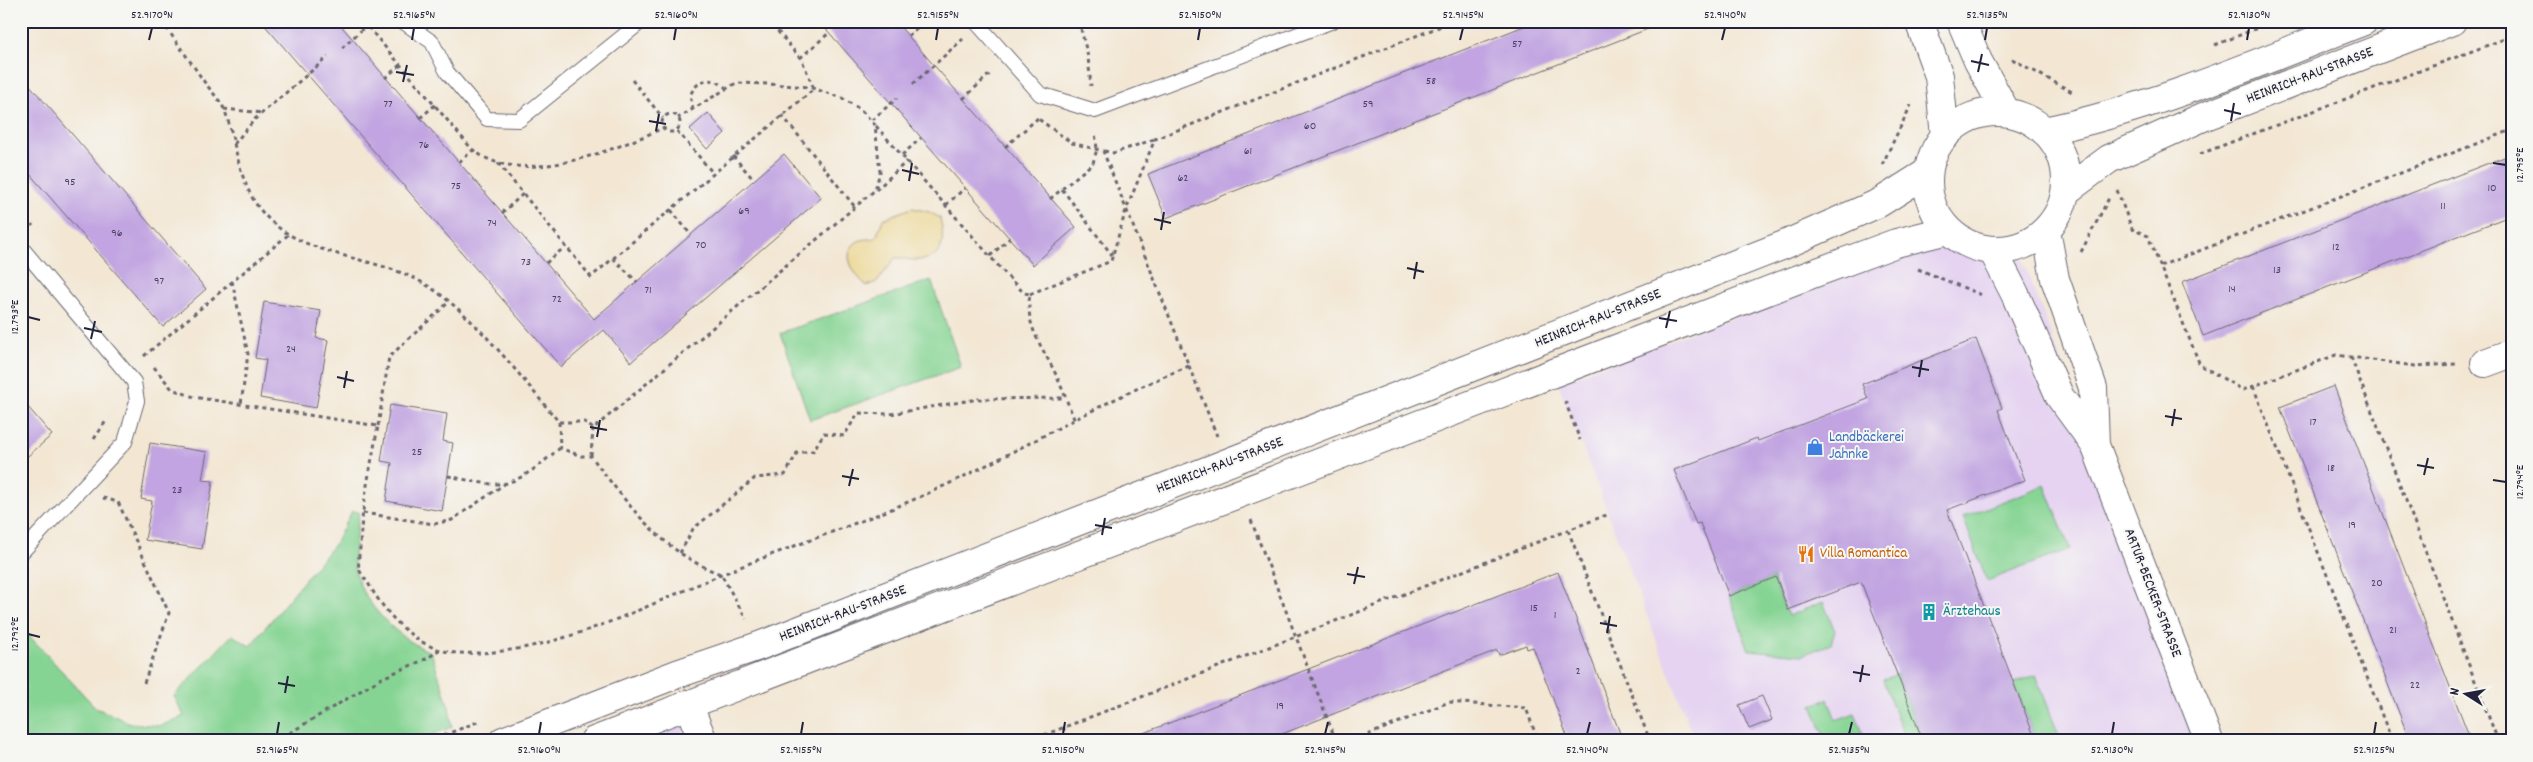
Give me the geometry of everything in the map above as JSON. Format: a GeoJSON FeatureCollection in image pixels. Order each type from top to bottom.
{"type":"FeatureCollection","features":[{"type":"Feature","properties":{"kind":"main road"},"geometry":{"type":"LineString","coordinates":[[1920,21],[1939,76],[1945,136]]}},
{"type":"Feature","properties":{"kind":"main road"},"geometry":{"type":"LineString","coordinates":[[1961,21],[1978,61],[2006,112]]}},
{"type":"Feature","properties":{"kind":"main road","name":"HEINRICH-RAU-STRASSE"},"geometry":{"type":"LineString","coordinates":[[2044,131],[2096,120],[2195,87],[2364,21]]}},
{"type":"Feature","properties":{"kind":"main road","name":"HEINRICH-RAU-STRASSE"},"geometry":{"type":"LineString","coordinates":[[2066,192],[2109,159],[2204,116],[2452,21]]}},
{"type":"Feature","properties":{"kind":"main road"},"geometry":{"type":"LineString","coordinates":[[2006,112],[2026,118],[2044,131],[2060,155],[2065,169],[2066,192],[2059,212],[2046,230],[2031,242],[2012,249],[1993,251],[1977,248],[1961,241],[1948,230],[1936,213],[1931,200],[1928,172],[1934,153],[1945,136],[1962,122],[1983,113],[2006,112]]}},
{"type":"Feature","properties":{"kind":"main road","name":"HEINRICH-RAU-STRASSE"},"geometry":{"type":"LineString","coordinates":[[503,741],[677,674],[759,646],[1784,246],[1880,202],[1928,172]]}},
{"type":"Feature","properties":{"kind":"main road","name":"HEINRICH-RAU-STRASSE"},"geometry":{"type":"LineString","coordinates":[[594,741],[1896,242],[1948,230]]}},
{"type":"Feature","properties":{"kind":"main road","name":"ARTUR-BECKER-STRASSE"},"geometry":{"type":"LineString","coordinates":[[2046,230],[2055,279],[2093,388],[2095,445]]}},
{"type":"Feature","properties":{"kind":"main road","name":"ARTUR-BECKER-STRASSE"},"geometry":{"type":"LineString","coordinates":[[1993,251],[2015,294],[2060,397],[2095,445],[2209,741]]}},
{"type":"Feature","properties":{"kind":"main road"},"geometry":{"type":"LineString","coordinates":[[2485,363],[2512,353]]}},
{"type":"Feature","properties":{"kind":"main road"},"geometry":{"type":"LineString","coordinates":[[688,704],[703,741]]}},
{"type":"Feature","properties":{"kind":"lane"},"geometry":{"type":"LineString","coordinates":[[402,21],[432,42],[447,72],[487,119],[519,120],[642,21]]}},
{"type":"Feature","properties":{"kind":"lane"},"geometry":{"type":"LineString","coordinates":[[975,21],[1040,94],[1095,111],[1333,21]]}},
{"type":"Feature","properties":{"kind":"lane"},"geometry":{"type":"LineString","coordinates":[[21,247],[134,382],[137,401],[125,442],[21,554]]}},
{"type":"Feature","properties":{"kind":"path"},"geometry":{"type":"LineString","coordinates":[[162,21],[224,109],[246,186],[264,213],[289,234],[309,245],[395,271],[431,287],[497,349],[559,422],[560,448]]}},
{"type":"Feature","properties":{"kind":"path"},"geometry":{"type":"LineString","coordinates":[[342,48],[371,21]]}},
{"type":"Feature","properties":{"kind":"path"},"geometry":{"type":"LineString","coordinates":[[769,21],[800,58],[814,88]]}},
{"type":"Feature","properties":{"kind":"path"},"geometry":{"type":"LineString","coordinates":[[908,36],[925,21]]}},
{"type":"Feature","properties":{"kind":"path"},"geometry":{"type":"LineString","coordinates":[[1032,113],[1072,142],[1103,151],[1114,152],[1155,139],[1454,21]]}},
{"type":"Feature","properties":{"kind":"path"},"geometry":{"type":"LineString","coordinates":[[960,32],[970,44]]}},
{"type":"Feature","properties":{"kind":"path"},"geometry":{"type":"LineString","coordinates":[[800,58],[829,33]]}},
{"type":"Feature","properties":{"kind":"path"},"geometry":{"type":"LineString","coordinates":[[2198,154],[2512,36]]}},
{"type":"Feature","properties":{"kind":"path"},"geometry":{"type":"LineString","coordinates":[[913,84],[964,38]]}},
{"type":"Feature","properties":{"kind":"path"},"geometry":{"type":"LineString","coordinates":[[234,144],[263,113],[328,56]]}},
{"type":"Feature","properties":{"kind":"path"},"geometry":{"type":"LineString","coordinates":[[1978,61],[2004,56],[2082,97],[2096,120]]}},
{"type":"Feature","properties":{"kind":"path"},"geometry":{"type":"LineString","coordinates":[[385,78],[400,64]]}},
{"type":"Feature","properties":{"kind":"path"},"geometry":{"type":"LineString","coordinates":[[988,64],[1000,78]]}},
{"type":"Feature","properties":{"kind":"path"},"geometry":{"type":"LineString","coordinates":[[963,99],[993,71]]}},
{"type":"Feature","properties":{"kind":"path"},"geometry":{"type":"LineString","coordinates":[[1880,202],[1876,177],[1916,93],[1939,76]]}},
{"type":"Feature","properties":{"kind":"path"},"geometry":{"type":"LineString","coordinates":[[693,109],[690,96],[698,83],[705,79],[715,80],[727,89]]}},
{"type":"Feature","properties":{"kind":"path"},"geometry":{"type":"LineString","coordinates":[[632,80],[663,118]]}},
{"type":"Feature","properties":{"kind":"path"},"geometry":{"type":"LineString","coordinates":[[678,118],[736,83],[814,88],[842,98],[872,120],[990,256],[1024,293],[1030,294],[1110,261],[1126,210],[1155,139]]}},
{"type":"Feature","properties":{"kind":"path"},"geometry":{"type":"LineString","coordinates":[[498,163],[591,277],[814,88]]}},
{"type":"Feature","properties":{"kind":"path"},"geometry":{"type":"LineString","coordinates":[[872,120],[897,98]]}},
{"type":"Feature","properties":{"kind":"path"},"geometry":{"type":"LineString","coordinates":[[420,118],[434,105]]}},
{"type":"Feature","properties":{"kind":"path"},"geometry":{"type":"LineString","coordinates":[[224,109],[263,113]]}},
{"type":"Feature","properties":{"kind":"path"},"geometry":{"type":"LineString","coordinates":[[672,114],[678,118],[680,124],[676,131],[669,132],[663,129],[661,122],[663,118],[672,114]]}},
{"type":"Feature","properties":{"kind":"path"},"geometry":{"type":"LineString","coordinates":[[782,115],[855,208]]}},
{"type":"Feature","properties":{"kind":"path"},"geometry":{"type":"LineString","coordinates":[[1005,147],[1038,118]]}},
{"type":"Feature","properties":{"kind":"path"},"geometry":{"type":"LineString","coordinates":[[875,125],[880,172],[875,190]]}},
{"type":"Feature","properties":{"kind":"path"},"geometry":{"type":"LineString","coordinates":[[2160,266],[2512,130]]}},
{"type":"Feature","properties":{"kind":"path"},"geometry":{"type":"LineString","coordinates":[[676,131],[713,173]]}},
{"type":"Feature","properties":{"kind":"path"},"geometry":{"type":"LineString","coordinates":[[902,155],[921,138]]}},
{"type":"Feature","properties":{"kind":"path"},"geometry":{"type":"LineString","coordinates":[[458,162],[473,150]]}},
{"type":"Feature","properties":{"kind":"path"},"geometry":{"type":"LineString","coordinates":[[1103,151],[1218,436],[1227,432]]}},
{"type":"Feature","properties":{"kind":"path"},"geometry":{"type":"LineString","coordinates":[[733,156],[754,180]]}},
{"type":"Feature","properties":{"kind":"path"},"geometry":{"type":"LineString","coordinates":[[746,620],[721,574],[708,570],[680,552],[650,529],[629,506],[591,456],[593,429],[907,162]]}},
{"type":"Feature","properties":{"kind":"path"},"geometry":{"type":"LineString","coordinates":[[2055,279],[2071,273],[2116,185],[2132,229],[2148,236],[2200,365],[2243,390],[2336,355],[2414,366],[2485,363]]}},
{"type":"Feature","properties":{"kind":"path"},"geometry":{"type":"LineString","coordinates":[[946,206],[965,188]]}},
{"type":"Feature","properties":{"kind":"path"},"geometry":{"type":"LineString","coordinates":[[1062,189],[1112,255]]}},
{"type":"Feature","properties":{"kind":"path"},"geometry":{"type":"LineString","coordinates":[[502,213],[523,194]]}},
{"type":"Feature","properties":{"kind":"path"},"geometry":{"type":"LineString","coordinates":[[671,210],[692,235]]}},
{"type":"Feature","properties":{"kind":"path"},"geometry":{"type":"LineString","coordinates":[[21,212],[34,228]]}},
{"type":"Feature","properties":{"kind":"path"},"geometry":{"type":"LineString","coordinates":[[144,356],[289,234]]}},
{"type":"Feature","properties":{"kind":"path"},"geometry":{"type":"LineString","coordinates":[[990,256],[1010,238]]}},
{"type":"Feature","properties":{"kind":"path"},"geometry":{"type":"LineString","coordinates":[[1896,242],[1907,264],[1996,301],[2015,294]]}},
{"type":"Feature","properties":{"kind":"path"},"geometry":{"type":"LineString","coordinates":[[546,263],[566,246]]}},
{"type":"Feature","properties":{"kind":"path"},"geometry":{"type":"LineString","coordinates":[[614,258],[637,282]]}},
{"type":"Feature","properties":{"kind":"path"},"geometry":{"type":"LineString","coordinates":[[232,281],[248,354],[241,404]]}},
{"type":"Feature","properties":{"kind":"path"},"geometry":{"type":"LineString","coordinates":[[1030,294],[1028,303],[1038,345],[1051,364],[1075,421]]}},
{"type":"Feature","properties":{"kind":"path"},"geometry":{"type":"LineString","coordinates":[[449,302],[389,358],[363,513],[359,569],[389,615],[415,637],[439,650],[458,652],[527,648],[623,616],[721,574],[879,515],[948,484],[1145,384],[1189,366]]}},
{"type":"Feature","properties":{"kind":"path"},"geometry":{"type":"LineString","coordinates":[[138,348],[172,388],[194,396],[378,426]]}},
{"type":"Feature","properties":{"kind":"path"},"geometry":{"type":"LineString","coordinates":[[2351,356],[2498,741]]}},
{"type":"Feature","properties":{"kind":"path"},"geometry":{"type":"LineString","coordinates":[[1554,373],[1580,440]]}},
{"type":"Feature","properties":{"kind":"path"},"geometry":{"type":"LineString","coordinates":[[2253,386],[2392,741]]}},
{"type":"Feature","properties":{"kind":"path"},"geometry":{"type":"LineString","coordinates":[[680,552],[693,529],[755,478],[785,475],[797,453],[813,451],[824,433],[844,436],[858,413],[890,414],[978,399],[1065,398]]}},
{"type":"Feature","properties":{"kind":"path"},"geometry":{"type":"LineString","coordinates":[[91,443],[106,421],[109,413]]}},
{"type":"Feature","properties":{"kind":"path"},"geometry":{"type":"LineString","coordinates":[[559,422],[585,422],[593,429]]}},
{"type":"Feature","properties":{"kind":"path"},"geometry":{"type":"LineString","coordinates":[[560,448],[581,456],[591,456]]}},
{"type":"Feature","properties":{"kind":"path"},"geometry":{"type":"LineString","coordinates":[[363,513],[434,524],[452,520],[506,483],[535,469],[560,448]]}},
{"type":"Feature","properties":{"kind":"path"},"geometry":{"type":"LineString","coordinates":[[448,476],[489,483],[506,483]]}},
{"type":"Feature","properties":{"kind":"path"},"geometry":{"type":"LineString","coordinates":[[79,490],[118,502],[169,612],[144,683]]}},
{"type":"Feature","properties":{"kind":"path"},"geometry":{"type":"LineString","coordinates":[[1029,741],[1609,514]]}},
{"type":"Feature","properties":{"kind":"path"},"geometry":{"type":"LineString","coordinates":[[1250,518],[1336,741]]}},
{"type":"Feature","properties":{"kind":"path"},"geometry":{"type":"LineString","coordinates":[[1568,530],[1650,741]]}},
{"type":"Feature","properties":{"kind":"path"},"geometry":{"type":"LineString","coordinates":[[276,741],[382,678],[428,658],[439,650]]}},
{"type":"Feature","properties":{"kind":"path"},"geometry":{"type":"LineString","coordinates":[[1353,741],[1449,702],[1526,708],[1538,741]]}},
{"type":"Feature","properties":{"kind":"path"},"geometry":{"type":"LineString","coordinates":[[1063,727],[1068,741]]}},
{"type":"Feature","properties":{"kind":"shaded area"},"geometry":{"type":"Polygon","coordinates":[[[1946,237],[1961,247],[1991,256],[2019,251],[2209,741],[1695,741],[1558,383],[1946,237]]]}},
{"type":"Feature","properties":{"kind":"shaded area"},"geometry":{"type":"Polygon","coordinates":[[[676,710],[687,741],[600,741],[676,710]]]}},
{"type":"Feature","properties":{"kind":"green space"},"geometry":{"type":"Polygon","coordinates":[[[931,280],[961,367],[810,420],[780,333],[931,280]]]}},
{"type":"Feature","properties":{"kind":"green space"},"geometry":{"type":"Polygon","coordinates":[[[2045,485],[2070,549],[1987,581],[1963,517],[2045,485]]]}},
{"type":"Feature","properties":{"kind":"green space"},"geometry":{"type":"Polygon","coordinates":[[[352,511],[359,512],[354,557],[359,583],[365,595],[384,619],[407,639],[431,652],[449,707],[452,727],[417,741],[21,741],[21,627],[96,708],[131,723],[160,726],[184,716],[174,696],[232,635],[250,646],[336,542],[352,511]]]}},
{"type":"Feature","properties":{"kind":"green space"},"geometry":{"type":"Polygon","coordinates":[[[1773,578],[1788,616],[1823,602],[1835,631],[1831,644],[1802,655],[1749,650],[1729,596],[1773,578]]]}},
{"type":"Feature","properties":{"kind":"green space"},"geometry":{"type":"Polygon","coordinates":[[[1897,674],[1923,741],[1906,741],[1883,680],[1897,674]]]}},
{"type":"Feature","properties":{"kind":"green space"},"geometry":{"type":"Polygon","coordinates":[[[2036,675],[2061,741],[2036,741],[2014,683],[2036,675]]]}},
{"type":"Feature","properties":{"kind":"green space"},"geometry":{"type":"Polygon","coordinates":[[[1828,699],[1836,720],[1855,713],[1866,741],[1826,741],[1812,705],[1828,699]]]}},
{"type":"Feature","properties":{"kind":"sand"},"geometry":{"type":"Polygon","coordinates":[[[912,208],[929,212],[940,218],[942,242],[940,248],[932,257],[924,259],[895,258],[878,281],[867,286],[858,277],[851,265],[849,253],[852,247],[859,241],[876,238],[883,219],[912,208]]]}},
{"type":"Feature","properties":{"kind":"building"},"geometry":{"type":"Polygon","coordinates":[[[261,21],[337,21],[594,319],[784,154],[821,198],[631,362],[604,330],[561,367],[261,21]]]}},
{"type":"Feature","properties":{"kind":"building"},"geometry":{"type":"Polygon","coordinates":[[[819,21],[895,21],[1076,227],[1033,265],[819,21]]]}},
{"type":"Feature","properties":{"kind":"building"},"geometry":{"type":"Polygon","coordinates":[[[1537,21],[1663,23],[1166,218],[1148,174],[1537,21]]]}},
{"type":"Feature","properties":{"kind":"building"},"geometry":{"type":"Polygon","coordinates":[[[21,75],[206,289],[163,327],[21,164],[21,75]]]}},
{"type":"Feature","properties":{"kind":"building"},"geometry":{"type":"Polygon","coordinates":[[[708,113],[725,133],[707,149],[690,129],[708,113]]]}},
{"type":"Feature","properties":{"kind":"building"},"geometry":{"type":"Polygon","coordinates":[[[2512,154],[2512,215],[2203,336],[2182,282],[2512,154]]]}},
{"type":"Feature","properties":{"kind":"building"},"geometry":{"type":"Polygon","coordinates":[[[264,302],[321,311],[316,338],[328,340],[316,408],[260,398],[266,360],[255,358],[264,302]]]}},
{"type":"Feature","properties":{"kind":"building"},"geometry":{"type":"Polygon","coordinates":[[[1976,339],[2002,408],[1998,410],[2025,480],[1947,510],[2036,741],[1923,741],[1861,582],[1788,610],[1776,577],[1729,596],[1700,523],[1696,524],[1674,470],[1757,438],[1758,441],[1868,399],[1862,384],[1976,339]]]}},
{"type":"Feature","properties":{"kind":"building"},"geometry":{"type":"Polygon","coordinates":[[[2334,386],[2471,741],[2410,741],[2280,407],[2334,386]]]}},
{"type":"Feature","properties":{"kind":"building"},"geometry":{"type":"Polygon","coordinates":[[[21,399],[52,435],[21,462],[21,399]]]}},
{"type":"Feature","properties":{"kind":"building"},"geometry":{"type":"Polygon","coordinates":[[[390,405],[447,414],[443,441],[453,443],[442,511],[386,501],[392,463],[381,461],[390,405]]]}},
{"type":"Feature","properties":{"kind":"building"},"geometry":{"type":"Polygon","coordinates":[[[150,443],[207,452],[202,480],[213,481],[202,549],[145,540],[152,501],[141,499],[150,443]]]}},
{"type":"Feature","properties":{"kind":"building"},"geometry":{"type":"Polygon","coordinates":[[[1558,572],[1623,741],[1569,741],[1533,647],[1527,649],[1526,645],[1499,655],[1497,650],[1264,741],[1128,741],[1128,739],[1558,572]]]}},
{"type":"Feature","properties":{"kind":"building"},"geometry":{"type":"Polygon","coordinates":[[[1762,696],[1772,720],[1749,729],[1739,705],[1762,696]]]}},
{"type":"Feature","properties":{"kind":"place","name":"Landbäckerei Jahnke"},"geometry":{"type":"Point","coordinates":[1815,447]}},
{"type":"Feature","properties":{"kind":"place","name":"Villa Romantica"},"geometry":{"type":"Point","coordinates":[1806,554]}},
{"type":"Feature","properties":{"kind":"place","name":"Ärztehaus"},"geometry":{"type":"Point","coordinates":[1929,612]}}]}
